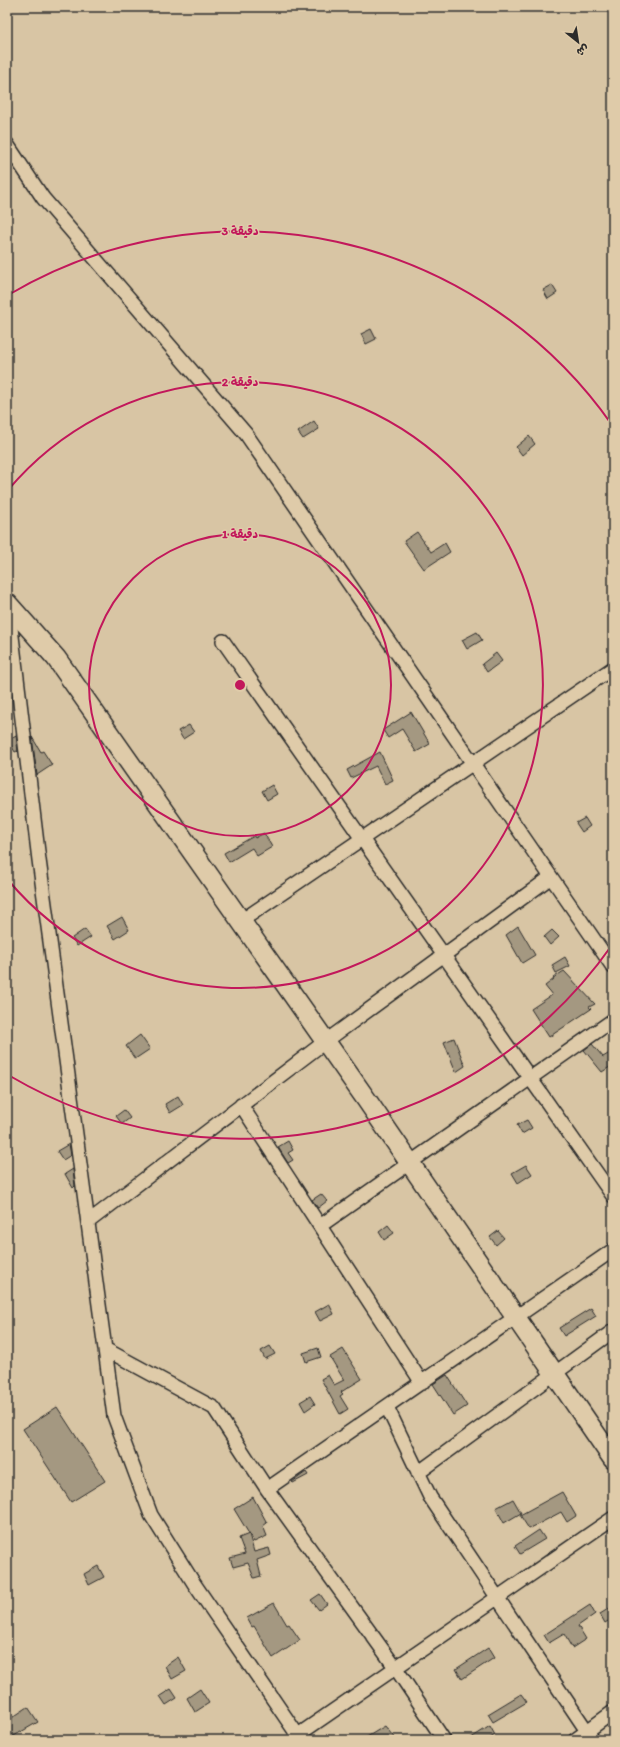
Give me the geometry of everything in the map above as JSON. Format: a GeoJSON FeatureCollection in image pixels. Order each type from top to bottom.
{"type":"FeatureCollection","features":[{"type":"Feature","properties":{"kind":"street"},"geometry":{"type":"LineString","coordinates":[[7,144],[43,198],[246,434],[613,967]]}},
{"type":"Feature","properties":{"kind":"street"},"geometry":{"type":"LineString","coordinates":[[7,603],[56,658],[326,1041],[613,1459]]}},
{"type":"Feature","properties":{"kind":"street"},"geometry":{"type":"LineString","coordinates":[[7,603],[39,860],[114,1416],[151,1515],[196,1584],[300,1737],[395,1667],[613,1518]]}},
{"type":"Feature","properties":{"kind":"street"},"geometry":{"type":"LineString","coordinates":[[223,641],[613,1196]]}},
{"type":"Feature","properties":{"kind":"street"},"geometry":{"type":"LineString","coordinates":[[241,922],[613,668]]}},
{"type":"Feature","properties":{"kind":"street"},"geometry":{"type":"LineString","coordinates":[[88,1222],[326,1041],[551,877]]}},
{"type":"Feature","properties":{"kind":"street"},"geometry":{"type":"LineString","coordinates":[[320,1226],[613,1020]]}},
{"type":"Feature","properties":{"kind":"street"},"geometry":{"type":"LineString","coordinates":[[241,1106],[422,1383]]}},
{"type":"Feature","properties":{"kind":"street"},"geometry":{"type":"LineString","coordinates":[[267,1489],[613,1250]]}},
{"type":"Feature","properties":{"kind":"street"},"geometry":{"type":"LineString","coordinates":[[418,1473],[613,1331]]}},
{"type":"Feature","properties":{"kind":"street"},"geometry":{"type":"LineString","coordinates":[[105,1349],[214,1408],[267,1489],[395,1667],[444,1740]]}},
{"type":"Feature","properties":{"kind":"street"},"geometry":{"type":"LineString","coordinates":[[387,1407],[430,1497],[590,1736]]}},
{"type":"Feature","properties":{"kind":"street"},"geometry":{"type":"LineString","coordinates":[[575,1740],[590,1736],[613,1712]]}},
{"type":"Feature","properties":{"kind":"building"},"geometry":{"type":"Polygon","coordinates":[[[552,285],[557,293],[548,299],[543,290],[552,285]]]}},
{"type":"Feature","properties":{"kind":"building"},"geometry":{"type":"Polygon","coordinates":[[[371,329],[376,339],[366,344],[361,334],[371,329]]]}},
{"type":"Feature","properties":{"kind":"building"},"geometry":{"type":"Polygon","coordinates":[[[314,421],[319,429],[303,439],[298,432],[314,421]]]}},
{"type":"Feature","properties":{"kind":"building"},"geometry":{"type":"Polygon","coordinates":[[[529,436],[535,444],[522,455],[516,447],[529,436]]]}},
{"type":"Feature","properties":{"kind":"building"},"geometry":{"type":"Polygon","coordinates":[[[417,532],[431,552],[445,543],[450,552],[424,569],[404,541],[417,532]]]}},
{"type":"Feature","properties":{"kind":"building"},"geometry":{"type":"Polygon","coordinates":[[[477,632],[482,640],[467,649],[462,640],[477,632]]]}},
{"type":"Feature","properties":{"kind":"building"},"geometry":{"type":"Polygon","coordinates":[[[496,653],[502,661],[487,672],[482,664],[496,653]]]}},
{"type":"Feature","properties":{"kind":"building"},"geometry":{"type":"Polygon","coordinates":[[[411,712],[430,744],[416,752],[402,729],[388,738],[383,730],[411,712]]]}},
{"type":"Feature","properties":{"kind":"building"},"geometry":{"type":"Polygon","coordinates":[[[189,725],[194,732],[183,739],[178,731],[189,725]]]}},
{"type":"Feature","properties":{"kind":"building"},"geometry":{"type":"Polygon","coordinates":[[[16,735],[18,752],[15,752],[8,740],[16,735]]]}},
{"type":"Feature","properties":{"kind":"building"},"geometry":{"type":"Polygon","coordinates":[[[32,737],[41,752],[43,751],[52,765],[37,775],[32,737]]]}},
{"type":"Feature","properties":{"kind":"building"},"geometry":{"type":"Polygon","coordinates":[[[380,752],[393,780],[385,784],[376,766],[351,778],[347,770],[380,752]]]}},
{"type":"Feature","properties":{"kind":"building"},"geometry":{"type":"Polygon","coordinates":[[[272,785],[277,794],[267,800],[262,791],[272,785]]]}},
{"type":"Feature","properties":{"kind":"building"},"geometry":{"type":"Polygon","coordinates":[[[585,818],[590,826],[582,832],[576,823],[585,818]]]}},
{"type":"Feature","properties":{"kind":"building"},"geometry":{"type":"Polygon","coordinates":[[[264,833],[272,847],[257,856],[252,848],[229,862],[224,853],[254,836],[255,838],[264,833]]]}},
{"type":"Feature","properties":{"kind":"building"},"geometry":{"type":"Polygon","coordinates":[[[122,917],[129,930],[115,939],[107,926],[122,917]]]}},
{"type":"Feature","properties":{"kind":"building"},"geometry":{"type":"Polygon","coordinates":[[[518,926],[535,955],[522,963],[506,935],[518,926]]]}},
{"type":"Feature","properties":{"kind":"building"},"geometry":{"type":"Polygon","coordinates":[[[85,929],[91,937],[77,946],[72,938],[85,929]]]}},
{"type":"Feature","properties":{"kind":"building"},"geometry":{"type":"Polygon","coordinates":[[[552,930],[559,937],[550,945],[544,937],[552,930]]]}},
{"type":"Feature","properties":{"kind":"building"},"geometry":{"type":"Polygon","coordinates":[[[565,957],[570,966],[556,973],[552,965],[565,957]]]}},
{"type":"Feature","properties":{"kind":"building"},"geometry":{"type":"Polygon","coordinates":[[[564,971],[595,1004],[589,1007],[591,1009],[549,1037],[531,1009],[552,995],[545,986],[554,979],[553,978],[564,971]]]}},
{"type":"Feature","properties":{"kind":"building"},"geometry":{"type":"Polygon","coordinates":[[[140,1035],[150,1049],[135,1059],[126,1046],[140,1035]]]}},
{"type":"Feature","properties":{"kind":"building"},"geometry":{"type":"Polygon","coordinates":[[[454,1038],[465,1066],[456,1072],[444,1042],[454,1038]]]}},
{"type":"Feature","properties":{"kind":"building"},"geometry":{"type":"Polygon","coordinates":[[[592,1044],[603,1057],[613,1051],[613,1065],[602,1072],[584,1050],[592,1044]]]}},
{"type":"Feature","properties":{"kind":"building"},"geometry":{"type":"Polygon","coordinates":[[[178,1096],[183,1105],[170,1113],[165,1104],[178,1096]]]}},
{"type":"Feature","properties":{"kind":"building"},"geometry":{"type":"Polygon","coordinates":[[[124,1110],[130,1118],[122,1124],[116,1116],[124,1110]]]}},
{"type":"Feature","properties":{"kind":"building"},"geometry":{"type":"Polygon","coordinates":[[[527,1120],[532,1128],[522,1134],[517,1125],[527,1120]]]}},
{"type":"Feature","properties":{"kind":"building"},"geometry":{"type":"Polygon","coordinates":[[[288,1141],[293,1150],[288,1153],[293,1160],[288,1163],[278,1147],[288,1141]]]}},
{"type":"Feature","properties":{"kind":"building"},"geometry":{"type":"Polygon","coordinates":[[[69,1144],[71,1155],[63,1160],[57,1151],[69,1144]]]}},
{"type":"Feature","properties":{"kind":"building"},"geometry":{"type":"Polygon","coordinates":[[[526,1165],[532,1174],[518,1183],[512,1173],[526,1165]]]}},
{"type":"Feature","properties":{"kind":"building"},"geometry":{"type":"Polygon","coordinates":[[[73,1169],[75,1186],[73,1188],[65,1174],[73,1169]]]}},
{"type":"Feature","properties":{"kind":"building"},"geometry":{"type":"Polygon","coordinates":[[[321,1194],[327,1201],[318,1208],[312,1200],[321,1194]]]}},
{"type":"Feature","properties":{"kind":"building"},"geometry":{"type":"Polygon","coordinates":[[[388,1225],[394,1233],[384,1240],[379,1232],[388,1225]]]}},
{"type":"Feature","properties":{"kind":"building"},"geometry":{"type":"Polygon","coordinates":[[[498,1231],[504,1238],[496,1245],[490,1237],[498,1231]]]}},
{"type":"Feature","properties":{"kind":"building"},"geometry":{"type":"Polygon","coordinates":[[[329,1304],[334,1314],[320,1321],[315,1312],[329,1304]]]}},
{"type":"Feature","properties":{"kind":"building"},"geometry":{"type":"Polygon","coordinates":[[[591,1308],[596,1316],[564,1336],[559,1328],[591,1308]]]}},
{"type":"Feature","properties":{"kind":"building"},"geometry":{"type":"Polygon","coordinates":[[[270,1346],[275,1354],[265,1359],[261,1351],[270,1346]]]}},
{"type":"Feature","properties":{"kind":"building"},"geometry":{"type":"Polygon","coordinates":[[[318,1348],[321,1357],[306,1362],[303,1353],[318,1348]]]}},
{"type":"Feature","properties":{"kind":"building"},"geometry":{"type":"Polygon","coordinates":[[[343,1349],[362,1379],[341,1392],[343,1394],[340,1396],[348,1409],[340,1414],[321,1379],[328,1375],[334,1385],[344,1380],[330,1357],[343,1349]]]}},
{"type":"Feature","properties":{"kind":"building"},"geometry":{"type":"Polygon","coordinates":[[[447,1375],[467,1406],[453,1415],[433,1384],[447,1375]]]}},
{"type":"Feature","properties":{"kind":"building"},"geometry":{"type":"Polygon","coordinates":[[[310,1396],[315,1404],[305,1411],[300,1402],[310,1396]]]}},
{"type":"Feature","properties":{"kind":"building"},"geometry":{"type":"Polygon","coordinates":[[[57,1407],[105,1481],[71,1502],[23,1429],[57,1407]]]}},
{"type":"Feature","properties":{"kind":"building"},"geometry":{"type":"Polygon","coordinates":[[[306,1472],[308,1475],[293,1483],[292,1482],[306,1472]]]}},
{"type":"Feature","properties":{"kind":"building"},"geometry":{"type":"Polygon","coordinates":[[[562,1492],[576,1516],[567,1522],[561,1512],[529,1529],[520,1515],[562,1492]]]}},
{"type":"Feature","properties":{"kind":"building"},"geometry":{"type":"Polygon","coordinates":[[[253,1497],[267,1523],[263,1526],[267,1536],[254,1542],[234,1509],[253,1497]]]}},
{"type":"Feature","properties":{"kind":"building"},"geometry":{"type":"Polygon","coordinates":[[[513,1499],[521,1513],[504,1523],[496,1508],[513,1499]]]}},
{"type":"Feature","properties":{"kind":"building"},"geometry":{"type":"Polygon","coordinates":[[[539,1530],[545,1539],[520,1554],[515,1546],[539,1530]]]}},
{"type":"Feature","properties":{"kind":"building"},"geometry":{"type":"Polygon","coordinates":[[[249,1534],[254,1552],[269,1548],[271,1555],[257,1560],[261,1576],[254,1578],[248,1563],[233,1567],[230,1558],[245,1554],[239,1538],[249,1534]]]}},
{"type":"Feature","properties":{"kind":"building"},"geometry":{"type":"Polygon","coordinates":[[[98,1566],[104,1577],[89,1585],[84,1574],[98,1566]]]}},
{"type":"Feature","properties":{"kind":"building"},"geometry":{"type":"Polygon","coordinates":[[[320,1594],[327,1604],[319,1610],[311,1600],[320,1594]]]}},
{"type":"Feature","properties":{"kind":"building"},"geometry":{"type":"Polygon","coordinates":[[[274,1603],[287,1625],[289,1624],[300,1640],[273,1658],[254,1626],[252,1627],[247,1618],[274,1603]]]}},
{"type":"Feature","properties":{"kind":"building"},"geometry":{"type":"Polygon","coordinates":[[[590,1605],[595,1614],[578,1626],[586,1639],[572,1648],[564,1634],[549,1643],[544,1635],[590,1605]]]}},
{"type":"Feature","properties":{"kind":"building"},"geometry":{"type":"Polygon","coordinates":[[[613,1606],[613,1618],[605,1623],[600,1614],[613,1606]]]}},
{"type":"Feature","properties":{"kind":"building"},"geometry":{"type":"Polygon","coordinates":[[[488,1648],[494,1658],[462,1679],[456,1669],[488,1648]]]}},
{"type":"Feature","properties":{"kind":"building"},"geometry":{"type":"Polygon","coordinates":[[[178,1657],[186,1671],[172,1679],[165,1666],[178,1657]]]}},
{"type":"Feature","properties":{"kind":"building"},"geometry":{"type":"Polygon","coordinates":[[[171,1689],[177,1698],[166,1705],[160,1696],[171,1689]]]}},
{"type":"Feature","properties":{"kind":"building"},"geometry":{"type":"Polygon","coordinates":[[[200,1689],[209,1703],[195,1712],[187,1698],[200,1689]]]}},
{"type":"Feature","properties":{"kind":"building"},"geometry":{"type":"Polygon","coordinates":[[[521,1694],[527,1702],[493,1722],[488,1714],[521,1694]]]}},
{"type":"Feature","properties":{"kind":"building"},"geometry":{"type":"Polygon","coordinates":[[[28,1707],[38,1722],[7,1740],[7,1721],[28,1707]]]}},
{"type":"Feature","properties":{"kind":"building"},"geometry":{"type":"Polygon","coordinates":[[[385,1726],[396,1740],[362,1740],[385,1726]]]}},
{"type":"Feature","properties":{"kind":"building"},"geometry":{"type":"Polygon","coordinates":[[[490,1726],[495,1735],[487,1740],[468,1740],[490,1726]]]}}]}
